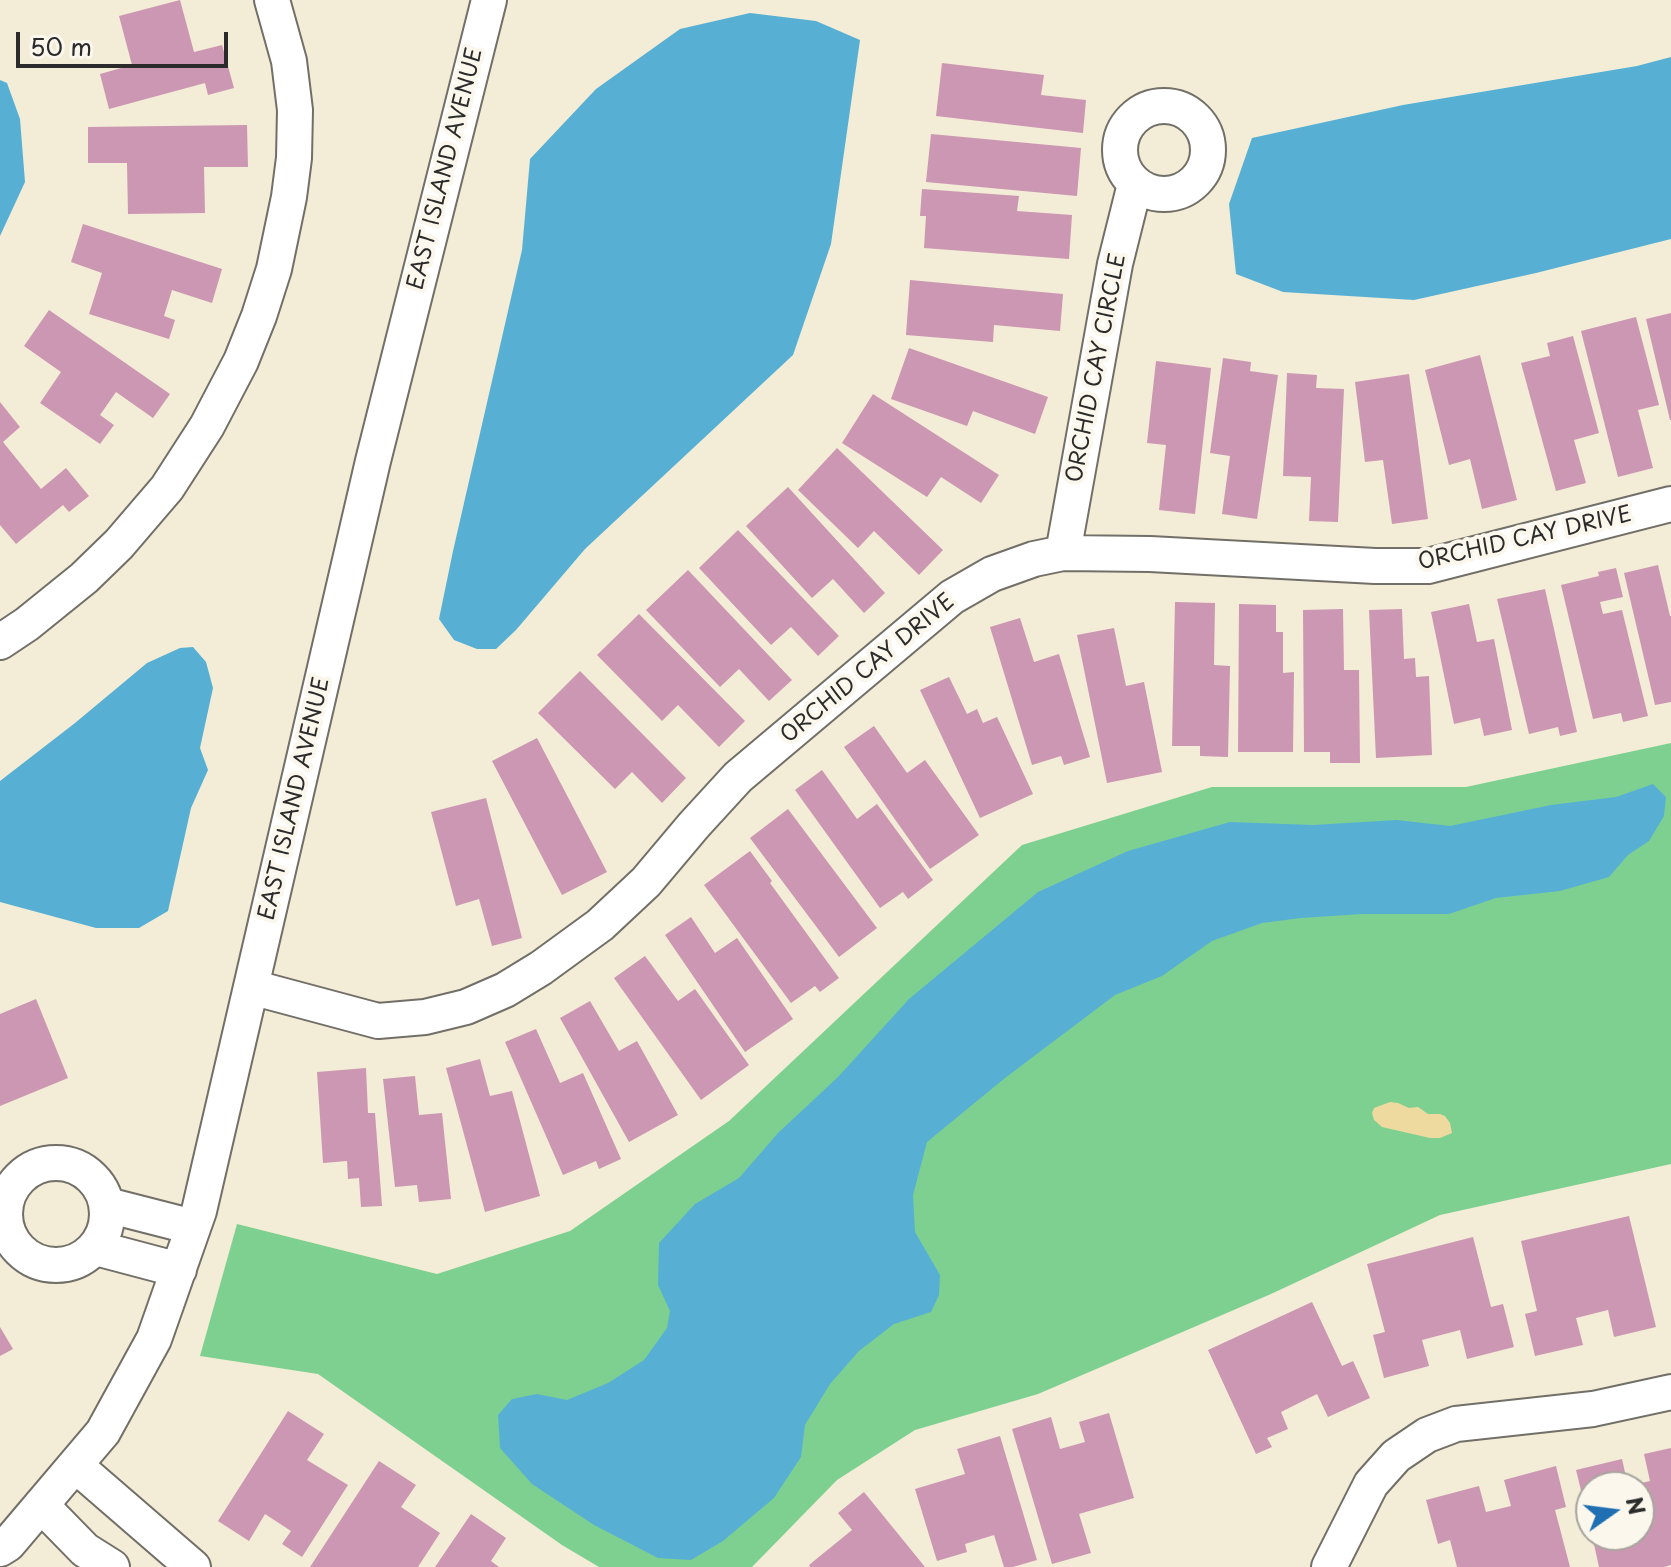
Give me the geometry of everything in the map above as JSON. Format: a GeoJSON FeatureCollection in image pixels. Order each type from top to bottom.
{"type":"FeatureCollection","features":[{"type":"Feature","properties":{"kind":"street"},"geometry":{"type":"LineString","coordinates":[[0,642],[84,578],[119,544],[167,488],[207,426],[241,361],[274,269],[294,158],[295,110],[289,61],[272,0]]}},
{"type":"Feature","properties":{"kind":"street","name":"EAST ISLAND AVENUE"},"geometry":{"type":"LineString","coordinates":[[0,1549],[8,1544],[103,1432],[154,1339],[199,1211],[373,461],[489,0]]}},
{"type":"Feature","properties":{"kind":"street","name":"ORCHID CAY CIRCLE"},"geometry":{"type":"LineString","coordinates":[[1063,553],[1115,264],[1135,184]]}},
{"type":"Feature","properties":{"kind":"street","name":"ORCHID CAY DRIVE"},"geometry":{"type":"LineString","coordinates":[[251,987],[378,1021],[425,1017],[466,1007],[505,990],[600,925],[646,882],[738,777],[952,597],[992,574],[1034,559],[1063,553],[1150,554],[1428,566],[1671,504]]}},
{"type":"Feature","properties":{"kind":"street"},"geometry":{"type":"LineString","coordinates":[[43,1163],[72,1164],[88,1173],[100,1186],[107,1205],[105,1232],[96,1248],[82,1259],[65,1265],[42,1264],[25,1256],[3,1226],[11,1177],[43,1163]]}},
{"type":"Feature","properties":{"kind":"street"},"geometry":{"type":"LineString","coordinates":[[107,1205],[193,1227]]}},
{"type":"Feature","properties":{"kind":"street"},"geometry":{"type":"LineString","coordinates":[[96,1248],[179,1270]]}},
{"type":"Feature","properties":{"kind":"street"},"geometry":{"type":"LineString","coordinates":[[1329,1567],[1371,1484],[1396,1456],[1427,1435],[1456,1424],[1593,1409],[1671,1392]]}},
{"type":"Feature","properties":{"kind":"street"},"geometry":{"type":"LineString","coordinates":[[75,1465],[193,1567]]}},
{"type":"Feature","properties":{"kind":"street"},"geometry":{"type":"LineString","coordinates":[[41,1505],[85,1550],[112,1567]]}},
{"type":"Feature","properties":{"kind":"green space"},"geometry":{"type":"Polygon","coordinates":[[[1671,743],[1671,1164],[1440,1215],[1271,1294],[1038,1394],[915,1430],[837,1480],[752,1567],[599,1567],[562,1545],[318,1374],[200,1356],[237,1224],[437,1274],[570,1231],[729,1121],[1022,845],[1212,787],[1466,787],[1671,743]]]}},
{"type":"Feature","properties":{"kind":"sand"},"geometry":{"type":"Polygon","coordinates":[[[1390,1102],[1445,1116],[1452,1133],[1430,1138],[1382,1127],[1374,1120],[1372,1113],[1374,1108],[1390,1102]]]}},
{"type":"Feature","properties":{"kind":"water"},"geometry":{"type":"Polygon","coordinates":[[[750,13],[816,21],[860,40],[831,244],[793,355],[585,549],[496,649],[477,649],[454,640],[439,619],[522,250],[530,159],[596,89],[680,29],[750,13]]]}},
{"type":"Feature","properties":{"kind":"water"},"geometry":{"type":"Polygon","coordinates":[[[1671,57],[1671,239],[1414,300],[1283,292],[1236,274],[1229,204],[1252,138],[1403,105],[1637,66],[1671,57]]]}},
{"type":"Feature","properties":{"kind":"water"},"geometry":{"type":"Polygon","coordinates":[[[0,80],[7,83],[20,119],[25,182],[0,236],[0,80]]]}},
{"type":"Feature","properties":{"kind":"water"},"geometry":{"type":"Polygon","coordinates":[[[193,647],[206,662],[213,688],[200,748],[208,770],[191,808],[168,911],[139,928],[96,928],[0,902],[0,781],[147,663],[180,648],[193,647]]]}},
{"type":"Feature","properties":{"kind":"water"},"geometry":{"type":"Polygon","coordinates":[[[1653,784],[1666,797],[1664,816],[1649,841],[1628,855],[1609,877],[1560,891],[1496,898],[1449,914],[1362,914],[1262,923],[1212,941],[1162,976],[1115,995],[1005,1078],[927,1142],[913,1195],[915,1232],[940,1275],[939,1295],[931,1312],[894,1324],[859,1351],[830,1384],[805,1425],[801,1457],[774,1498],[723,1541],[691,1560],[658,1558],[594,1525],[532,1484],[500,1448],[498,1415],[512,1399],[537,1394],[567,1400],[608,1383],[644,1360],[667,1328],[670,1311],[658,1285],[659,1243],[695,1204],[739,1178],[778,1133],[838,1077],[909,999],[1038,892],[1128,851],[1230,822],[1313,825],[1397,820],[1450,826],[1551,805],[1616,797],[1653,784]]]}},
{"type":"Feature","properties":{"kind":"building"},"geometry":{"type":"Polygon","coordinates":[[[180,0],[194,52],[222,45],[234,88],[208,95],[205,83],[109,109],[100,74],[132,65],[119,16],[180,0]]]}},
{"type":"Feature","properties":{"kind":"building"},"geometry":{"type":"Polygon","coordinates":[[[942,63],[1044,75],[1041,95],[1086,100],[1083,133],[936,116],[942,63]]]}},
{"type":"Feature","properties":{"kind":"building"},"geometry":{"type":"Polygon","coordinates":[[[247,125],[248,167],[204,167],[205,213],[128,214],[127,163],[88,163],[88,127],[247,125]]]}},
{"type":"Feature","properties":{"kind":"building"},"geometry":{"type":"Polygon","coordinates":[[[931,134],[1081,148],[1077,196],[926,182],[931,134]]]}},
{"type":"Feature","properties":{"kind":"building"},"geometry":{"type":"Polygon","coordinates":[[[922,189],[1019,196],[1017,211],[1072,215],[1069,259],[924,248],[926,216],[920,216],[922,189]]]}},
{"type":"Feature","properties":{"kind":"building"},"geometry":{"type":"Polygon","coordinates":[[[83,224],[222,269],[212,303],[172,290],[164,316],[175,320],[169,339],[89,314],[102,273],[71,262],[83,224]]]}},
{"type":"Feature","properties":{"kind":"building"},"geometry":{"type":"Polygon","coordinates":[[[910,280],[1063,294],[1060,331],[994,325],[993,342],[906,335],[910,280]]]}},
{"type":"Feature","properties":{"kind":"building"},"geometry":{"type":"Polygon","coordinates":[[[49,310],[170,394],[153,418],[116,392],[100,415],[114,425],[100,444],[40,403],[61,372],[24,346],[49,310]]]}},
{"type":"Feature","properties":{"kind":"building"},"geometry":{"type":"Polygon","coordinates":[[[1671,313],[1671,420],[1670,420],[1646,319],[1671,313]]]}},
{"type":"Feature","properties":{"kind":"building"},"geometry":{"type":"Polygon","coordinates":[[[1636,317],[1659,405],[1638,410],[1653,468],[1618,477],[1581,331],[1636,317]]]}},
{"type":"Feature","properties":{"kind":"building"},"geometry":{"type":"Polygon","coordinates":[[[1573,336],[1599,433],[1574,440],[1586,483],[1556,491],[1521,363],[1550,356],[1547,343],[1573,336]]]}},
{"type":"Feature","properties":{"kind":"building"},"geometry":{"type":"Polygon","coordinates":[[[909,348],[1048,397],[1035,434],[973,411],[967,426],[891,399],[909,348]]]}},
{"type":"Feature","properties":{"kind":"building"},"geometry":{"type":"Polygon","coordinates":[[[1480,355],[1517,500],[1482,509],[1470,459],[1449,465],[1425,370],[1480,355]]]}},
{"type":"Feature","properties":{"kind":"building"},"geometry":{"type":"Polygon","coordinates":[[[1223,358],[1251,362],[1250,371],[1278,375],[1257,519],[1222,514],[1230,456],[1210,453],[1223,358]]]}},
{"type":"Feature","properties":{"kind":"building"},"geometry":{"type":"Polygon","coordinates":[[[1156,361],[1211,368],[1195,514],[1159,510],[1166,445],[1147,443],[1156,361]]]}},
{"type":"Feature","properties":{"kind":"building"},"geometry":{"type":"Polygon","coordinates":[[[1287,373],[1317,375],[1316,388],[1344,389],[1338,522],[1309,521],[1311,477],[1283,476],[1287,373]]]}},
{"type":"Feature","properties":{"kind":"building"},"geometry":{"type":"Polygon","coordinates":[[[1409,374],[1428,519],[1392,524],[1383,460],[1365,462],[1355,382],[1409,374]]]}},
{"type":"Feature","properties":{"kind":"building"},"geometry":{"type":"Polygon","coordinates":[[[873,394],[999,475],[981,503],[941,477],[927,497],[842,443],[873,394]]]}},
{"type":"Feature","properties":{"kind":"building"},"geometry":{"type":"Polygon","coordinates":[[[0,402],[20,427],[3,442],[41,489],[66,468],[89,496],[69,512],[63,505],[16,544],[0,525],[0,402]]]}},
{"type":"Feature","properties":{"kind":"building"},"geometry":{"type":"Polygon","coordinates":[[[837,448],[943,550],[919,575],[874,531],[858,548],[798,490],[837,448]]]}},
{"type":"Feature","properties":{"kind":"building"},"geometry":{"type":"Polygon","coordinates":[[[788,487],[885,593],[864,613],[833,579],[812,598],[746,526],[788,487]]]}},
{"type":"Feature","properties":{"kind":"building"},"geometry":{"type":"Polygon","coordinates":[[[738,530],[839,636],[818,656],[791,627],[771,645],[699,568],[738,530]]]}},
{"type":"Feature","properties":{"kind":"building"},"geometry":{"type":"Polygon","coordinates":[[[1658,565],[1671,616],[1671,702],[1655,705],[1624,573],[1658,565]]]}},
{"type":"Feature","properties":{"kind":"building"},"geometry":{"type":"Polygon","coordinates":[[[1616,568],[1623,597],[1600,602],[1603,614],[1622,610],[1648,716],[1623,722],[1621,713],[1593,719],[1561,585],[1599,576],[1598,572],[1616,568]]]}},
{"type":"Feature","properties":{"kind":"building"},"geometry":{"type":"Polygon","coordinates":[[[688,570],[792,680],[769,701],[739,669],[720,687],[646,610],[688,570]]]}},
{"type":"Feature","properties":{"kind":"building"},"geometry":{"type":"Polygon","coordinates":[[[1545,589],[1577,732],[1560,736],[1558,727],[1529,734],[1497,599],[1545,589]]]}},
{"type":"Feature","properties":{"kind":"building"},"geometry":{"type":"Polygon","coordinates":[[[1175,602],[1215,603],[1214,665],[1230,666],[1228,757],[1200,756],[1200,746],[1172,746],[1175,602]]]}},
{"type":"Feature","properties":{"kind":"building"},"geometry":{"type":"Polygon","coordinates":[[[1239,604],[1276,605],[1276,632],[1283,632],[1283,673],[1294,672],[1293,752],[1238,752],[1239,604]]]}},
{"type":"Feature","properties":{"kind":"building"},"geometry":{"type":"Polygon","coordinates":[[[1469,604],[1477,642],[1494,639],[1512,730],[1484,736],[1480,718],[1454,724],[1431,612],[1469,604]]]}},
{"type":"Feature","properties":{"kind":"building"},"geometry":{"type":"Polygon","coordinates":[[[1343,609],[1344,670],[1359,670],[1360,763],[1330,763],[1330,752],[1304,752],[1303,610],[1343,609]]]}},
{"type":"Feature","properties":{"kind":"building"},"geometry":{"type":"Polygon","coordinates":[[[1402,609],[1404,659],[1415,658],[1416,677],[1429,676],[1432,755],[1376,758],[1369,610],[1402,609]]]}},
{"type":"Feature","properties":{"kind":"building"},"geometry":{"type":"Polygon","coordinates":[[[639,614],[745,721],[719,747],[678,705],[662,721],[597,655],[639,614]]]}},
{"type":"Feature","properties":{"kind":"building"},"geometry":{"type":"Polygon","coordinates":[[[1020,618],[1034,662],[1059,654],[1090,757],[1064,765],[1061,756],[1032,765],[990,627],[1020,618]]]}},
{"type":"Feature","properties":{"kind":"building"},"geometry":{"type":"Polygon","coordinates":[[[1114,628],[1126,686],[1144,682],[1162,772],[1107,783],[1077,635],[1114,628]]]}},
{"type":"Feature","properties":{"kind":"building"},"geometry":{"type":"Polygon","coordinates":[[[580,671],[686,778],[662,803],[632,772],[615,789],[538,713],[580,671]]]}},
{"type":"Feature","properties":{"kind":"building"},"geometry":{"type":"Polygon","coordinates":[[[949,677],[967,714],[977,709],[983,723],[997,717],[1033,794],[980,818],[920,690],[949,677]]]}},
{"type":"Feature","properties":{"kind":"building"},"geometry":{"type":"Polygon","coordinates":[[[874,726],[907,773],[925,760],[979,835],[930,869],[844,747],[874,726]]]}},
{"type":"Feature","properties":{"kind":"building"},"geometry":{"type":"Polygon","coordinates":[[[537,738],[607,872],[562,895],[492,761],[537,738]]]}},
{"type":"Feature","properties":{"kind":"building"},"geometry":{"type":"Polygon","coordinates":[[[822,770],[857,819],[877,804],[933,880],[908,899],[903,892],[880,908],[795,790],[822,770]]]}},
{"type":"Feature","properties":{"kind":"building"},"geometry":{"type":"Polygon","coordinates":[[[486,798],[522,938],[492,946],[479,899],[456,906],[431,812],[486,798]]]}},
{"type":"Feature","properties":{"kind":"building"},"geometry":{"type":"Polygon","coordinates":[[[788,809],[877,928],[839,957],[750,838],[788,809]]]}},
{"type":"Feature","properties":{"kind":"building"},"geometry":{"type":"Polygon","coordinates":[[[750,851],[839,978],[820,992],[815,986],[791,1003],[704,885],[750,851]]]}},
{"type":"Feature","properties":{"kind":"building"},"geometry":{"type":"Polygon","coordinates":[[[691,917],[715,953],[737,938],[793,1019],[745,1052],[665,935],[691,917]]]}},
{"type":"Feature","properties":{"kind":"building"},"geometry":{"type":"Polygon","coordinates":[[[645,956],[678,1001],[695,989],[749,1065],[701,1100],[614,978],[645,956]]]}},
{"type":"Feature","properties":{"kind":"building"},"geometry":{"type":"Polygon","coordinates":[[[36,999],[68,1078],[0,1106],[0,1014],[36,999]]]}},
{"type":"Feature","properties":{"kind":"building"},"geometry":{"type":"Polygon","coordinates":[[[590,1001],[619,1051],[637,1041],[678,1115],[629,1142],[560,1018],[590,1001]]]}},
{"type":"Feature","properties":{"kind":"building"},"geometry":{"type":"Polygon","coordinates":[[[536,1029],[560,1083],[583,1073],[621,1159],[599,1169],[596,1161],[563,1175],[505,1042],[536,1029]]]}},
{"type":"Feature","properties":{"kind":"building"},"geometry":{"type":"Polygon","coordinates":[[[480,1059],[490,1096],[512,1091],[540,1196],[485,1212],[446,1068],[480,1059]]]}},
{"type":"Feature","properties":{"kind":"building"},"geometry":{"type":"Polygon","coordinates":[[[366,1068],[368,1113],[375,1113],[382,1206],[361,1207],[359,1178],[348,1179],[347,1161],[323,1163],[317,1072],[366,1068]]]}},
{"type":"Feature","properties":{"kind":"building"},"geometry":{"type":"Polygon","coordinates":[[[415,1076],[419,1115],[442,1113],[451,1199],[419,1202],[417,1185],[395,1187],[383,1079],[415,1076]]]}},
{"type":"Feature","properties":{"kind":"building"},"geometry":{"type":"Polygon","coordinates":[[[1629,1216],[1656,1327],[1614,1337],[1608,1310],[1576,1318],[1583,1345],[1535,1356],[1525,1314],[1537,1311],[1521,1241],[1629,1216]]]}},
{"type":"Feature","properties":{"kind":"building"},"geometry":{"type":"Polygon","coordinates":[[[1473,1237],[1491,1307],[1503,1304],[1514,1347],[1467,1359],[1460,1330],[1422,1340],[1429,1366],[1384,1378],[1373,1335],[1385,1332],[1367,1264],[1473,1237]]]}},
{"type":"Feature","properties":{"kind":"building"},"geometry":{"type":"Polygon","coordinates":[[[1312,1302],[1342,1366],[1353,1361],[1370,1398],[1328,1417],[1317,1394],[1281,1412],[1288,1429],[1267,1438],[1272,1447],[1256,1454],[1208,1350],[1312,1302]]]}},
{"type":"Feature","properties":{"kind":"building"},"geometry":{"type":"Polygon","coordinates":[[[0,1327],[13,1349],[0,1356],[0,1327]]]}},
{"type":"Feature","properties":{"kind":"building"},"geometry":{"type":"Polygon","coordinates":[[[288,1411],[324,1434],[307,1460],[348,1485],[302,1557],[282,1544],[291,1531],[265,1514],[249,1541],[218,1521],[288,1411]]]}},
{"type":"Feature","properties":{"kind":"building"},"geometry":{"type":"Polygon","coordinates":[[[1109,1413],[1134,1498],[1079,1514],[1091,1553],[1052,1564],[1012,1429],[1051,1417],[1060,1449],[1085,1442],[1079,1422],[1109,1413]]]}},
{"type":"Feature","properties":{"kind":"building"},"geometry":{"type":"Polygon","coordinates":[[[1000,1436],[1037,1560],[1004,1567],[994,1535],[965,1544],[967,1552],[937,1561],[915,1489],[965,1474],[957,1449],[1000,1436]]]}},
{"type":"Feature","properties":{"kind":"building"},"geometry":{"type":"Polygon","coordinates":[[[1671,1448],[1671,1565],[1599,1567],[1596,1551],[1655,1551],[1655,1471],[1648,1471],[1644,1454],[1671,1448]]]}},
{"type":"Feature","properties":{"kind":"building"},"geometry":{"type":"Polygon","coordinates":[[[1622,1459],[1625,1471],[1576,1471],[1576,1470],[1622,1459]]]}},
{"type":"Feature","properties":{"kind":"building"},"geometry":{"type":"Polygon","coordinates":[[[379,1461],[416,1485],[401,1507],[440,1533],[418,1567],[310,1567],[379,1461]]]}},
{"type":"Feature","properties":{"kind":"building"},"geometry":{"type":"Polygon","coordinates":[[[1556,1466],[1566,1507],[1555,1510],[1570,1567],[1457,1567],[1450,1540],[1438,1544],[1426,1500],[1479,1486],[1486,1512],[1511,1506],[1504,1480],[1556,1466]]]}},
{"type":"Feature","properties":{"kind":"building"},"geometry":{"type":"Polygon","coordinates":[[[864,1492],[925,1567],[810,1567],[852,1530],[838,1513],[864,1492]]]}},
{"type":"Feature","properties":{"kind":"building"},"geometry":{"type":"Polygon","coordinates":[[[471,1514],[506,1538],[491,1561],[499,1567],[435,1567],[471,1514]]]}}]}
